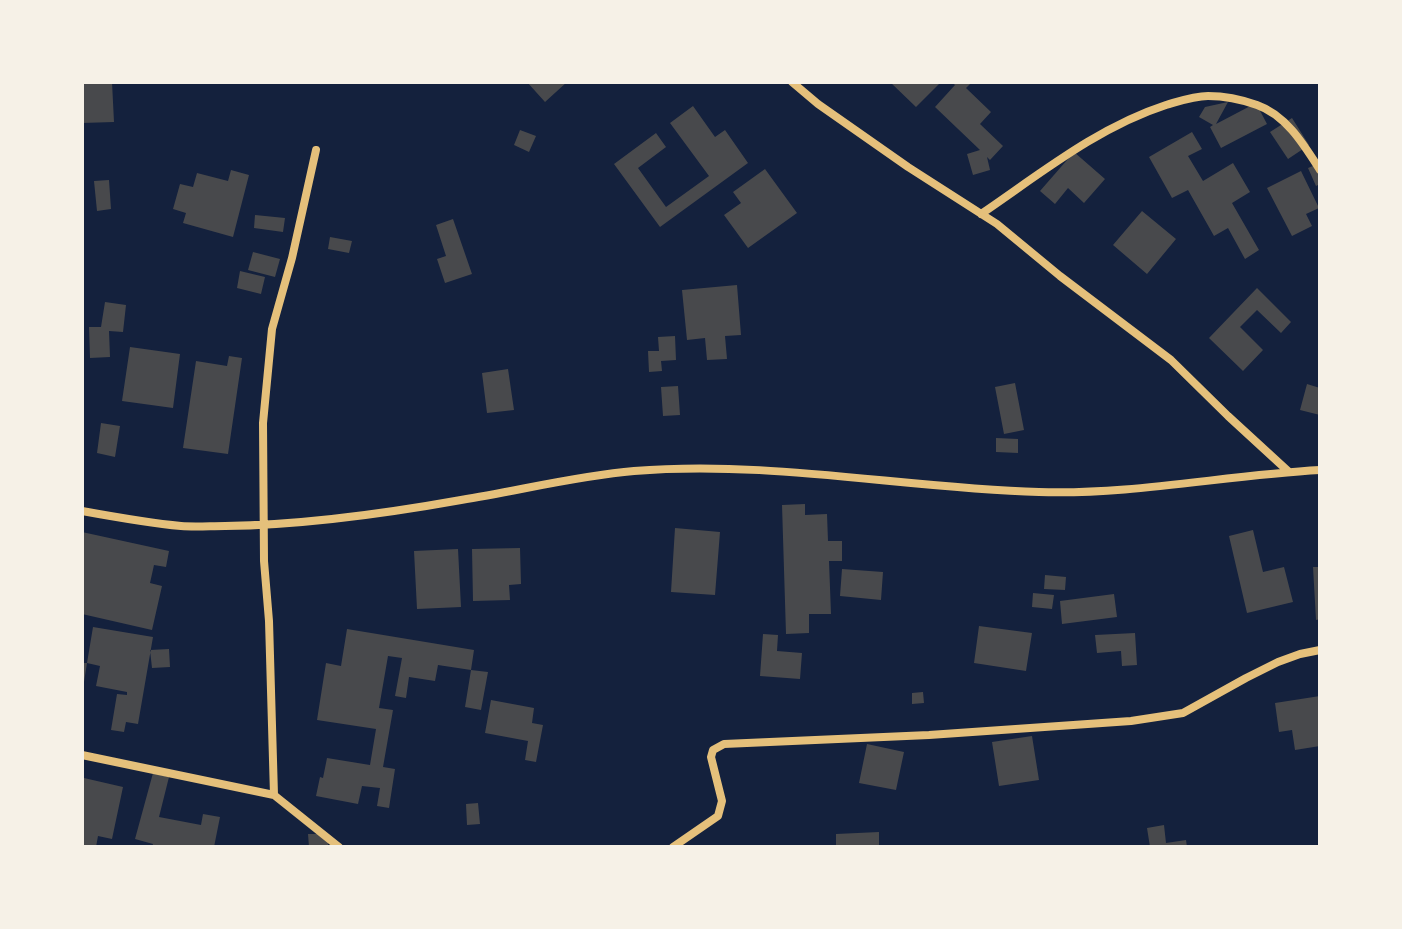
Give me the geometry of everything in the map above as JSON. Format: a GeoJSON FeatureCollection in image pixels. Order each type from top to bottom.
{"type":"FeatureCollection","features":[{"type":"Feature","properties":{"kind":"street"},"geometry":{"type":"LineString","coordinates":[[792,82],[895,158],[997,224],[1171,360],[1289,472]]}},
{"type":"Feature","properties":{"kind":"street"},"geometry":{"type":"LineString","coordinates":[[981,214],[1109,129],[1150,111],[1186,99],[1208,96],[1258,105],[1278,117],[1299,138],[1320,170]]}},
{"type":"Feature","properties":{"kind":"street"},"geometry":{"type":"LineString","coordinates":[[274,795],[263,423],[272,329],[292,258],[316,150]]}},
{"type":"Feature","properties":{"kind":"street"},"geometry":{"type":"LineString","coordinates":[[82,511],[182,526],[264,525],[366,516],[632,471],[711,467],[1041,492],[1184,485],[1320,470]]}},
{"type":"Feature","properties":{"kind":"street"},"geometry":{"type":"LineString","coordinates":[[673,847],[718,816],[722,801],[711,757],[713,750],[724,744],[929,735],[1131,721],[1183,713],[1278,662],[1320,650]]}},
{"type":"Feature","properties":{"kind":"street"},"geometry":{"type":"LineString","coordinates":[[82,755],[274,795],[339,847]]}},
{"type":"Feature","properties":{"kind":"building"},"geometry":{"type":"Polygon","coordinates":[[[82,82],[112,82],[114,122],[82,123],[82,82]]]}},
{"type":"Feature","properties":{"kind":"building"},"geometry":{"type":"Polygon","coordinates":[[[527,82],[567,82],[545,102],[527,82]]]}},
{"type":"Feature","properties":{"kind":"building"},"geometry":{"type":"Polygon","coordinates":[[[890,82],[941,82],[916,107],[890,82]]]}},
{"type":"Feature","properties":{"kind":"building"},"geometry":{"type":"Polygon","coordinates":[[[952,82],[972,82],[966,88],[991,112],[980,124],[1003,146],[990,160],[987,157],[990,170],[973,175],[967,154],[980,150],[935,107],[955,85],[952,82]]]}},
{"type":"Feature","properties":{"kind":"building"},"geometry":{"type":"Polygon","coordinates":[[[1228,102],[1216,124],[1256,103],[1267,124],[1221,148],[1210,127],[1213,125],[1199,117],[1205,107],[1228,102]]]}},
{"type":"Feature","properties":{"kind":"building"},"geometry":{"type":"Polygon","coordinates":[[[693,106],[715,137],[725,130],[748,163],[660,227],[614,164],[656,133],[666,147],[638,168],[666,207],[709,176],[670,123],[693,106]]]}},
{"type":"Feature","properties":{"kind":"building"},"geometry":{"type":"Polygon","coordinates":[[[1292,118],[1309,145],[1288,159],[1270,132],[1292,118]]]}},
{"type":"Feature","properties":{"kind":"building"},"geometry":{"type":"Polygon","coordinates":[[[520,130],[536,136],[529,152],[514,145],[520,130]]]}},
{"type":"Feature","properties":{"kind":"building"},"geometry":{"type":"Polygon","coordinates":[[[1192,132],[1202,149],[1188,156],[1203,181],[1233,163],[1250,192],[1232,203],[1259,250],[1245,259],[1228,228],[1214,236],[1188,190],[1172,198],[1149,157],[1192,132]]]}},
{"type":"Feature","properties":{"kind":"building"},"geometry":{"type":"Polygon","coordinates":[[[1074,152],[1105,179],[1084,203],[1068,188],[1055,204],[1040,191],[1074,152]]]}},
{"type":"Feature","properties":{"kind":"building"},"geometry":{"type":"Polygon","coordinates":[[[1320,163],[1320,184],[1316,186],[1308,168],[1320,163]]]}},
{"type":"Feature","properties":{"kind":"building"},"geometry":{"type":"Polygon","coordinates":[[[765,169],[797,213],[748,248],[724,215],[741,203],[733,192],[765,169]]]}},
{"type":"Feature","properties":{"kind":"building"},"geometry":{"type":"Polygon","coordinates":[[[231,170],[249,175],[233,237],[183,223],[186,213],[173,209],[180,184],[193,187],[197,173],[228,181],[231,170]]]}},
{"type":"Feature","properties":{"kind":"building"},"geometry":{"type":"Polygon","coordinates":[[[1301,171],[1319,208],[1306,214],[1312,226],[1292,236],[1267,188],[1301,171]]]}},
{"type":"Feature","properties":{"kind":"building"},"geometry":{"type":"Polygon","coordinates":[[[109,180],[111,209],[97,211],[94,181],[109,180]]]}},
{"type":"Feature","properties":{"kind":"building"},"geometry":{"type":"Polygon","coordinates":[[[1142,211],[1176,239],[1147,274],[1113,245],[1142,211]]]}},
{"type":"Feature","properties":{"kind":"building"},"geometry":{"type":"Polygon","coordinates":[[[255,215],[285,218],[283,232],[254,228],[255,215]]]}},
{"type":"Feature","properties":{"kind":"building"},"geometry":{"type":"Polygon","coordinates":[[[453,219],[472,274],[445,283],[437,259],[446,256],[436,225],[453,219]]]}},
{"type":"Feature","properties":{"kind":"building"},"geometry":{"type":"Polygon","coordinates":[[[330,237],[352,241],[349,253],[328,249],[330,237]]]}},
{"type":"Feature","properties":{"kind":"building"},"geometry":{"type":"Polygon","coordinates":[[[253,252],[280,259],[275,277],[248,270],[253,252]]]}},
{"type":"Feature","properties":{"kind":"building"},"geometry":{"type":"Polygon","coordinates":[[[240,271],[265,277],[261,294],[237,288],[240,271]]]}},
{"type":"Feature","properties":{"kind":"building"},"geometry":{"type":"Polygon","coordinates":[[[737,285],[741,335],[725,336],[727,359],[707,360],[705,338],[687,340],[682,290],[737,285]]]}},
{"type":"Feature","properties":{"kind":"building"},"geometry":{"type":"Polygon","coordinates":[[[1257,288],[1291,322],[1281,333],[1257,310],[1240,327],[1263,350],[1243,371],[1209,338],[1257,288]]]}},
{"type":"Feature","properties":{"kind":"building"},"geometry":{"type":"Polygon","coordinates":[[[105,302],[126,305],[123,332],[109,331],[110,357],[90,358],[89,327],[101,327],[105,302]]]}},
{"type":"Feature","properties":{"kind":"building"},"geometry":{"type":"Polygon","coordinates":[[[675,336],[676,360],[661,361],[662,371],[649,372],[648,351],[659,351],[658,337],[675,336]]]}},
{"type":"Feature","properties":{"kind":"building"},"geometry":{"type":"Polygon","coordinates":[[[130,347],[180,354],[173,408],[122,401],[130,347]]]}},
{"type":"Feature","properties":{"kind":"building"},"geometry":{"type":"Polygon","coordinates":[[[229,356],[242,358],[228,454],[183,448],[196,361],[227,366],[229,356]]]}},
{"type":"Feature","properties":{"kind":"building"},"geometry":{"type":"Polygon","coordinates":[[[508,369],[514,410],[487,413],[482,373],[508,369]]]}},
{"type":"Feature","properties":{"kind":"building"},"geometry":{"type":"Polygon","coordinates":[[[1015,383],[1024,430],[1004,434],[995,387],[1015,383]]]}},
{"type":"Feature","properties":{"kind":"building"},"geometry":{"type":"Polygon","coordinates":[[[1307,384],[1320,388],[1320,415],[1300,410],[1307,384]]]}},
{"type":"Feature","properties":{"kind":"building"},"geometry":{"type":"Polygon","coordinates":[[[678,386],[680,415],[663,416],[661,387],[678,386]]]}},
{"type":"Feature","properties":{"kind":"building"},"geometry":{"type":"Polygon","coordinates":[[[101,423],[120,426],[115,457],[97,453],[101,423]]]}},
{"type":"Feature","properties":{"kind":"building"},"geometry":{"type":"Polygon","coordinates":[[[996,438],[1018,439],[1018,453],[996,452],[996,438]]]}},
{"type":"Feature","properties":{"kind":"building"},"geometry":{"type":"Polygon","coordinates":[[[805,504],[805,515],[827,514],[828,541],[842,541],[842,561],[829,561],[831,614],[809,614],[809,633],[786,634],[782,505],[805,504]]]}},
{"type":"Feature","properties":{"kind":"building"},"geometry":{"type":"Polygon","coordinates":[[[675,528],[720,532],[715,595],[671,592],[675,528]]]}},
{"type":"Feature","properties":{"kind":"building"},"geometry":{"type":"Polygon","coordinates":[[[1253,530],[1263,572],[1284,567],[1293,602],[1247,613],[1229,536],[1253,530]]]}},
{"type":"Feature","properties":{"kind":"building"},"geometry":{"type":"Polygon","coordinates":[[[82,532],[169,551],[166,567],[154,565],[150,583],[162,586],[152,630],[82,614],[82,532]]]}},
{"type":"Feature","properties":{"kind":"building"},"geometry":{"type":"Polygon","coordinates":[[[520,548],[521,584],[509,585],[510,600],[473,601],[472,549],[520,548]]]}},
{"type":"Feature","properties":{"kind":"building"},"geometry":{"type":"Polygon","coordinates":[[[458,549],[461,607],[417,609],[414,551],[458,549]]]}},
{"type":"Feature","properties":{"kind":"building"},"geometry":{"type":"Polygon","coordinates":[[[1313,567],[1320,567],[1320,619],[1316,620],[1313,567]]]}},
{"type":"Feature","properties":{"kind":"building"},"geometry":{"type":"Polygon","coordinates":[[[842,569],[883,572],[881,600],[840,596],[842,569]]]}},
{"type":"Feature","properties":{"kind":"building"},"geometry":{"type":"Polygon","coordinates":[[[1045,575],[1066,577],[1065,590],[1044,589],[1045,575]]]}},
{"type":"Feature","properties":{"kind":"building"},"geometry":{"type":"Polygon","coordinates":[[[1033,593],[1054,595],[1052,609],[1032,607],[1033,593]]]}},
{"type":"Feature","properties":{"kind":"building"},"geometry":{"type":"Polygon","coordinates":[[[1114,594],[1117,617],[1062,624],[1060,601],[1114,594]]]}},
{"type":"Feature","properties":{"kind":"building"},"geometry":{"type":"Polygon","coordinates":[[[979,626],[1032,633],[1026,671],[974,663],[979,626]]]}},
{"type":"Feature","properties":{"kind":"building"},"geometry":{"type":"Polygon","coordinates":[[[93,627],[153,637],[138,724],[126,722],[124,732],[111,730],[117,694],[127,695],[127,692],[96,686],[100,666],[87,663],[93,627]]]}},
{"type":"Feature","properties":{"kind":"building"},"geometry":{"type":"Polygon","coordinates":[[[347,629],[474,650],[471,670],[438,665],[435,681],[409,677],[406,698],[395,696],[402,658],[388,656],[379,708],[393,710],[383,767],[395,769],[389,808],[377,806],[380,788],[362,786],[358,804],[316,796],[327,758],[370,765],[376,729],[317,720],[326,663],[341,666],[347,629]]]}},
{"type":"Feature","properties":{"kind":"building"},"geometry":{"type":"Polygon","coordinates":[[[1135,633],[1137,665],[1122,666],[1121,651],[1097,653],[1095,635],[1135,633]]]}},
{"type":"Feature","properties":{"kind":"building"},"geometry":{"type":"Polygon","coordinates":[[[763,634],[778,635],[777,651],[802,653],[800,679],[760,676],[763,634]]]}},
{"type":"Feature","properties":{"kind":"building"},"geometry":{"type":"Polygon","coordinates":[[[169,649],[170,667],[152,668],[150,650],[169,649]]]}},
{"type":"Feature","properties":{"kind":"building"},"geometry":{"type":"Polygon","coordinates":[[[82,663],[87,663],[84,682],[82,682],[82,663]]]}},
{"type":"Feature","properties":{"kind":"building"},"geometry":{"type":"Polygon","coordinates":[[[471,670],[488,672],[481,710],[465,707],[471,670]]]}},
{"type":"Feature","properties":{"kind":"building"},"geometry":{"type":"Polygon","coordinates":[[[923,692],[924,703],[912,704],[912,693],[923,692]]]}},
{"type":"Feature","properties":{"kind":"building"},"geometry":{"type":"Polygon","coordinates":[[[1320,696],[1320,746],[1295,750],[1292,730],[1279,732],[1275,703],[1320,696]]]}},
{"type":"Feature","properties":{"kind":"building"},"geometry":{"type":"Polygon","coordinates":[[[491,700],[534,708],[532,723],[543,725],[536,762],[525,760],[528,741],[485,733],[491,700]]]}},
{"type":"Feature","properties":{"kind":"building"},"geometry":{"type":"Polygon","coordinates":[[[1032,736],[1039,780],[999,786],[992,742],[1032,736]]]}},
{"type":"Feature","properties":{"kind":"building"},"geometry":{"type":"Polygon","coordinates":[[[867,744],[904,752],[896,790],[859,783],[867,744]]]}},
{"type":"Feature","properties":{"kind":"building"},"geometry":{"type":"Polygon","coordinates":[[[153,773],[169,777],[159,817],[201,825],[203,814],[220,817],[214,847],[152,847],[153,844],[135,839],[153,773]]]}},
{"type":"Feature","properties":{"kind":"building"},"geometry":{"type":"Polygon","coordinates":[[[84,778],[123,787],[112,839],[98,836],[96,847],[82,847],[84,778]]]}},
{"type":"Feature","properties":{"kind":"building"},"geometry":{"type":"Polygon","coordinates":[[[478,803],[480,824],[467,825],[466,804],[478,803]]]}},
{"type":"Feature","properties":{"kind":"building"},"geometry":{"type":"Polygon","coordinates":[[[1164,825],[1166,843],[1186,840],[1187,847],[1150,847],[1147,828],[1164,825]]]}},
{"type":"Feature","properties":{"kind":"building"},"geometry":{"type":"Polygon","coordinates":[[[879,832],[879,847],[836,847],[836,834],[879,832]]]}},
{"type":"Feature","properties":{"kind":"building"},"geometry":{"type":"Polygon","coordinates":[[[308,834],[328,834],[328,847],[309,847],[308,834]]]}}]}
